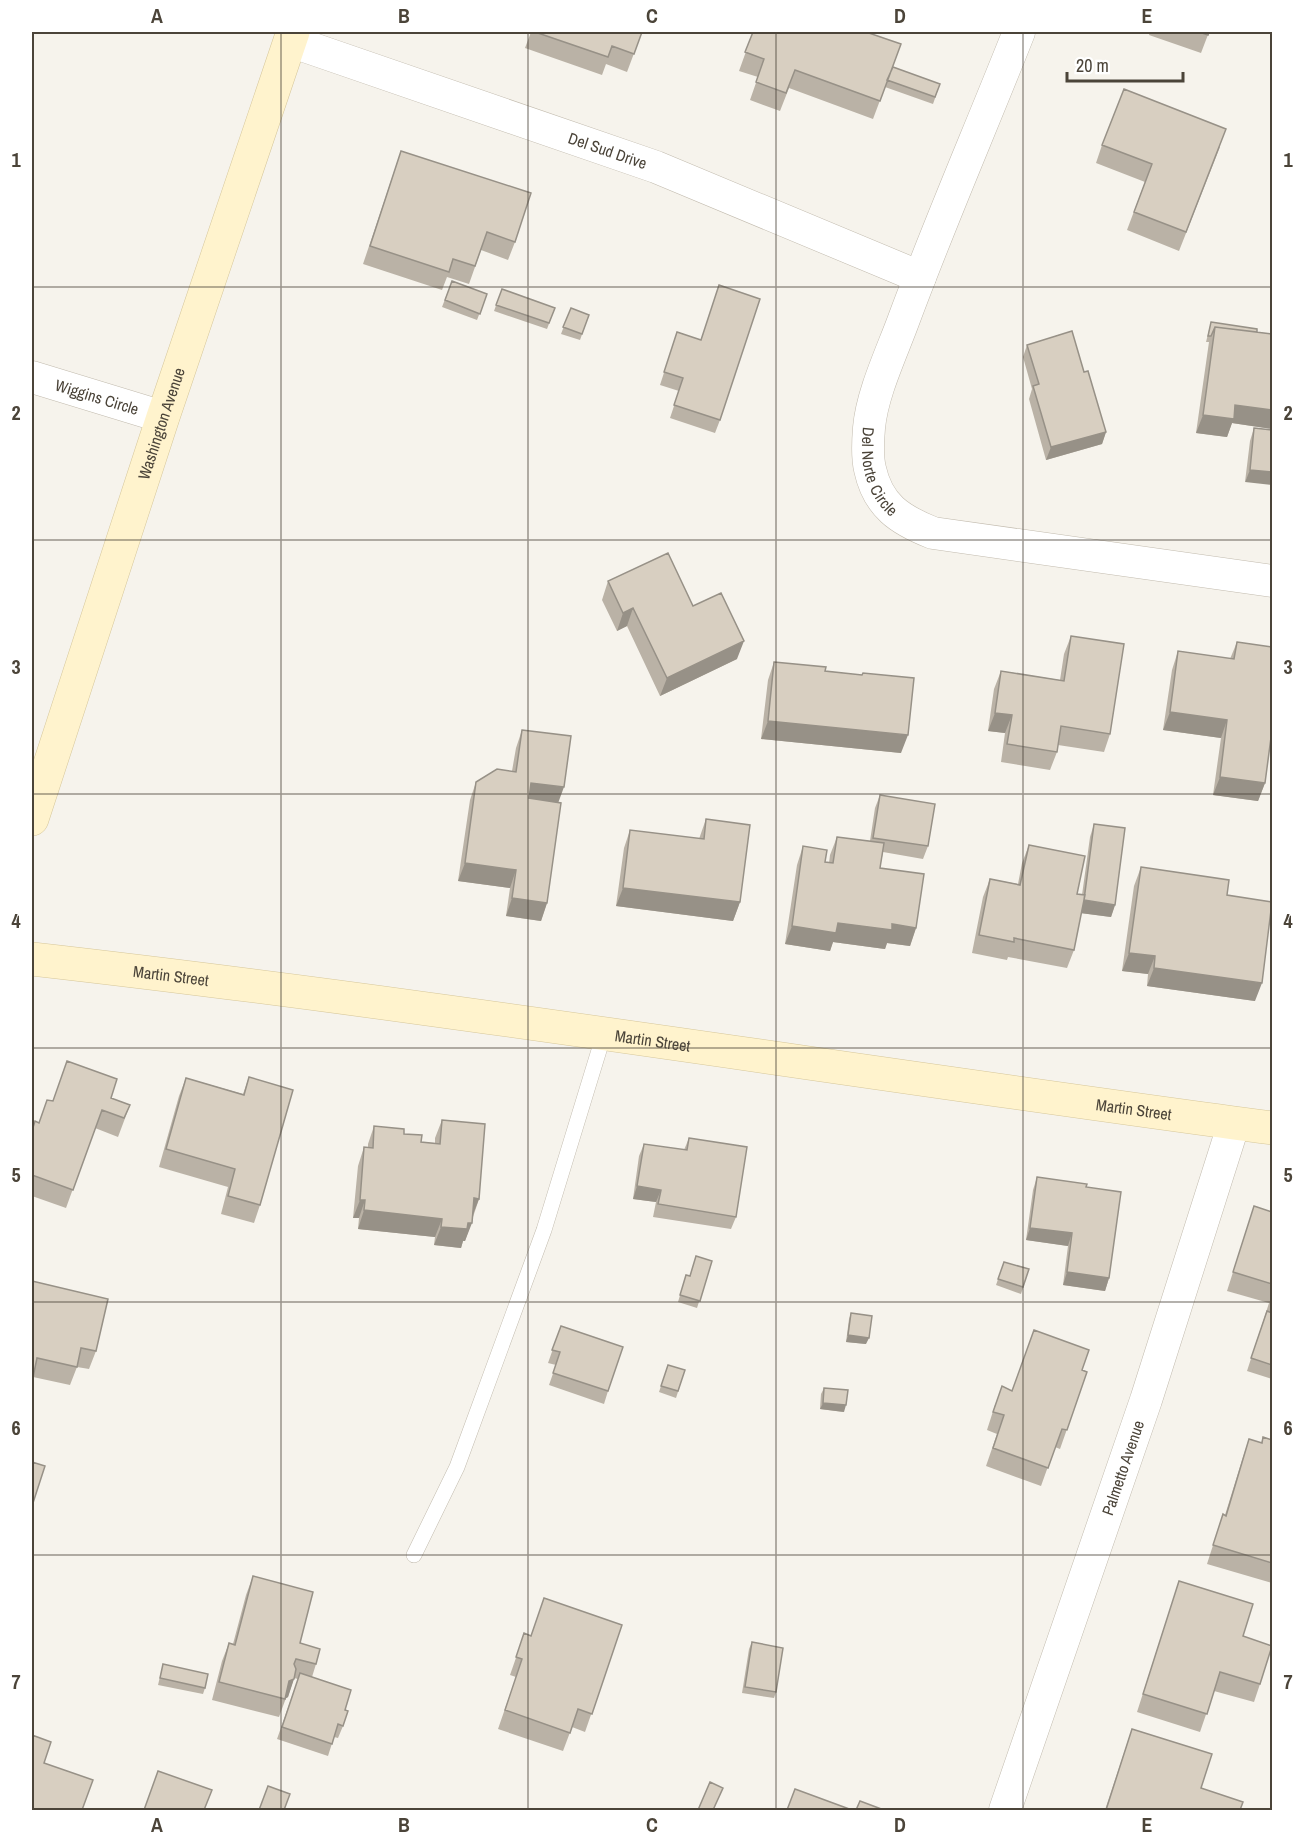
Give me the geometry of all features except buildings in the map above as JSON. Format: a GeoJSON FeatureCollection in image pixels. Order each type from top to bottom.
{"type":"FeatureCollection","features":[{"type":"Feature","properties":{"kind":"street","name":"Del Norte Circle"},"geometry":{"type":"LineString","coordinates":[[1019,32],[920,277],[877,393],[868,427],[870,468],[879,495],[888,507],[912,525],[933,533],[1272,581]]}},
{"type":"Feature","properties":{"kind":"street","name":"Del Sud Drive"},"geometry":{"type":"LineString","coordinates":[[292,36],[656,167],[920,277]]}},
{"type":"Feature","properties":{"kind":"street","name":"Washington Avenue"},"geometry":{"type":"LineString","coordinates":[[32,819],[163,417],[292,36]]}},
{"type":"Feature","properties":{"kind":"street","name":"Wiggins Circle"},"geometry":{"type":"LineString","coordinates":[[32,376],[163,417]]}},
{"type":"Feature","properties":{"kind":"street","name":"Martin Street"},"geometry":{"type":"LineString","coordinates":[[32,959],[185,976],[1272,1128]]}},
{"type":"Feature","properties":{"kind":"street","name":"Palmetto Avenue"},"geometry":{"type":"LineString","coordinates":[[1005,1810],[1146,1400],[1234,1123]]}},
{"type":"Feature","properties":{"kind":"lane"},"geometry":{"type":"LineString","coordinates":[[414,1555],[458,1467],[541,1241],[604,1034]]}}]}
